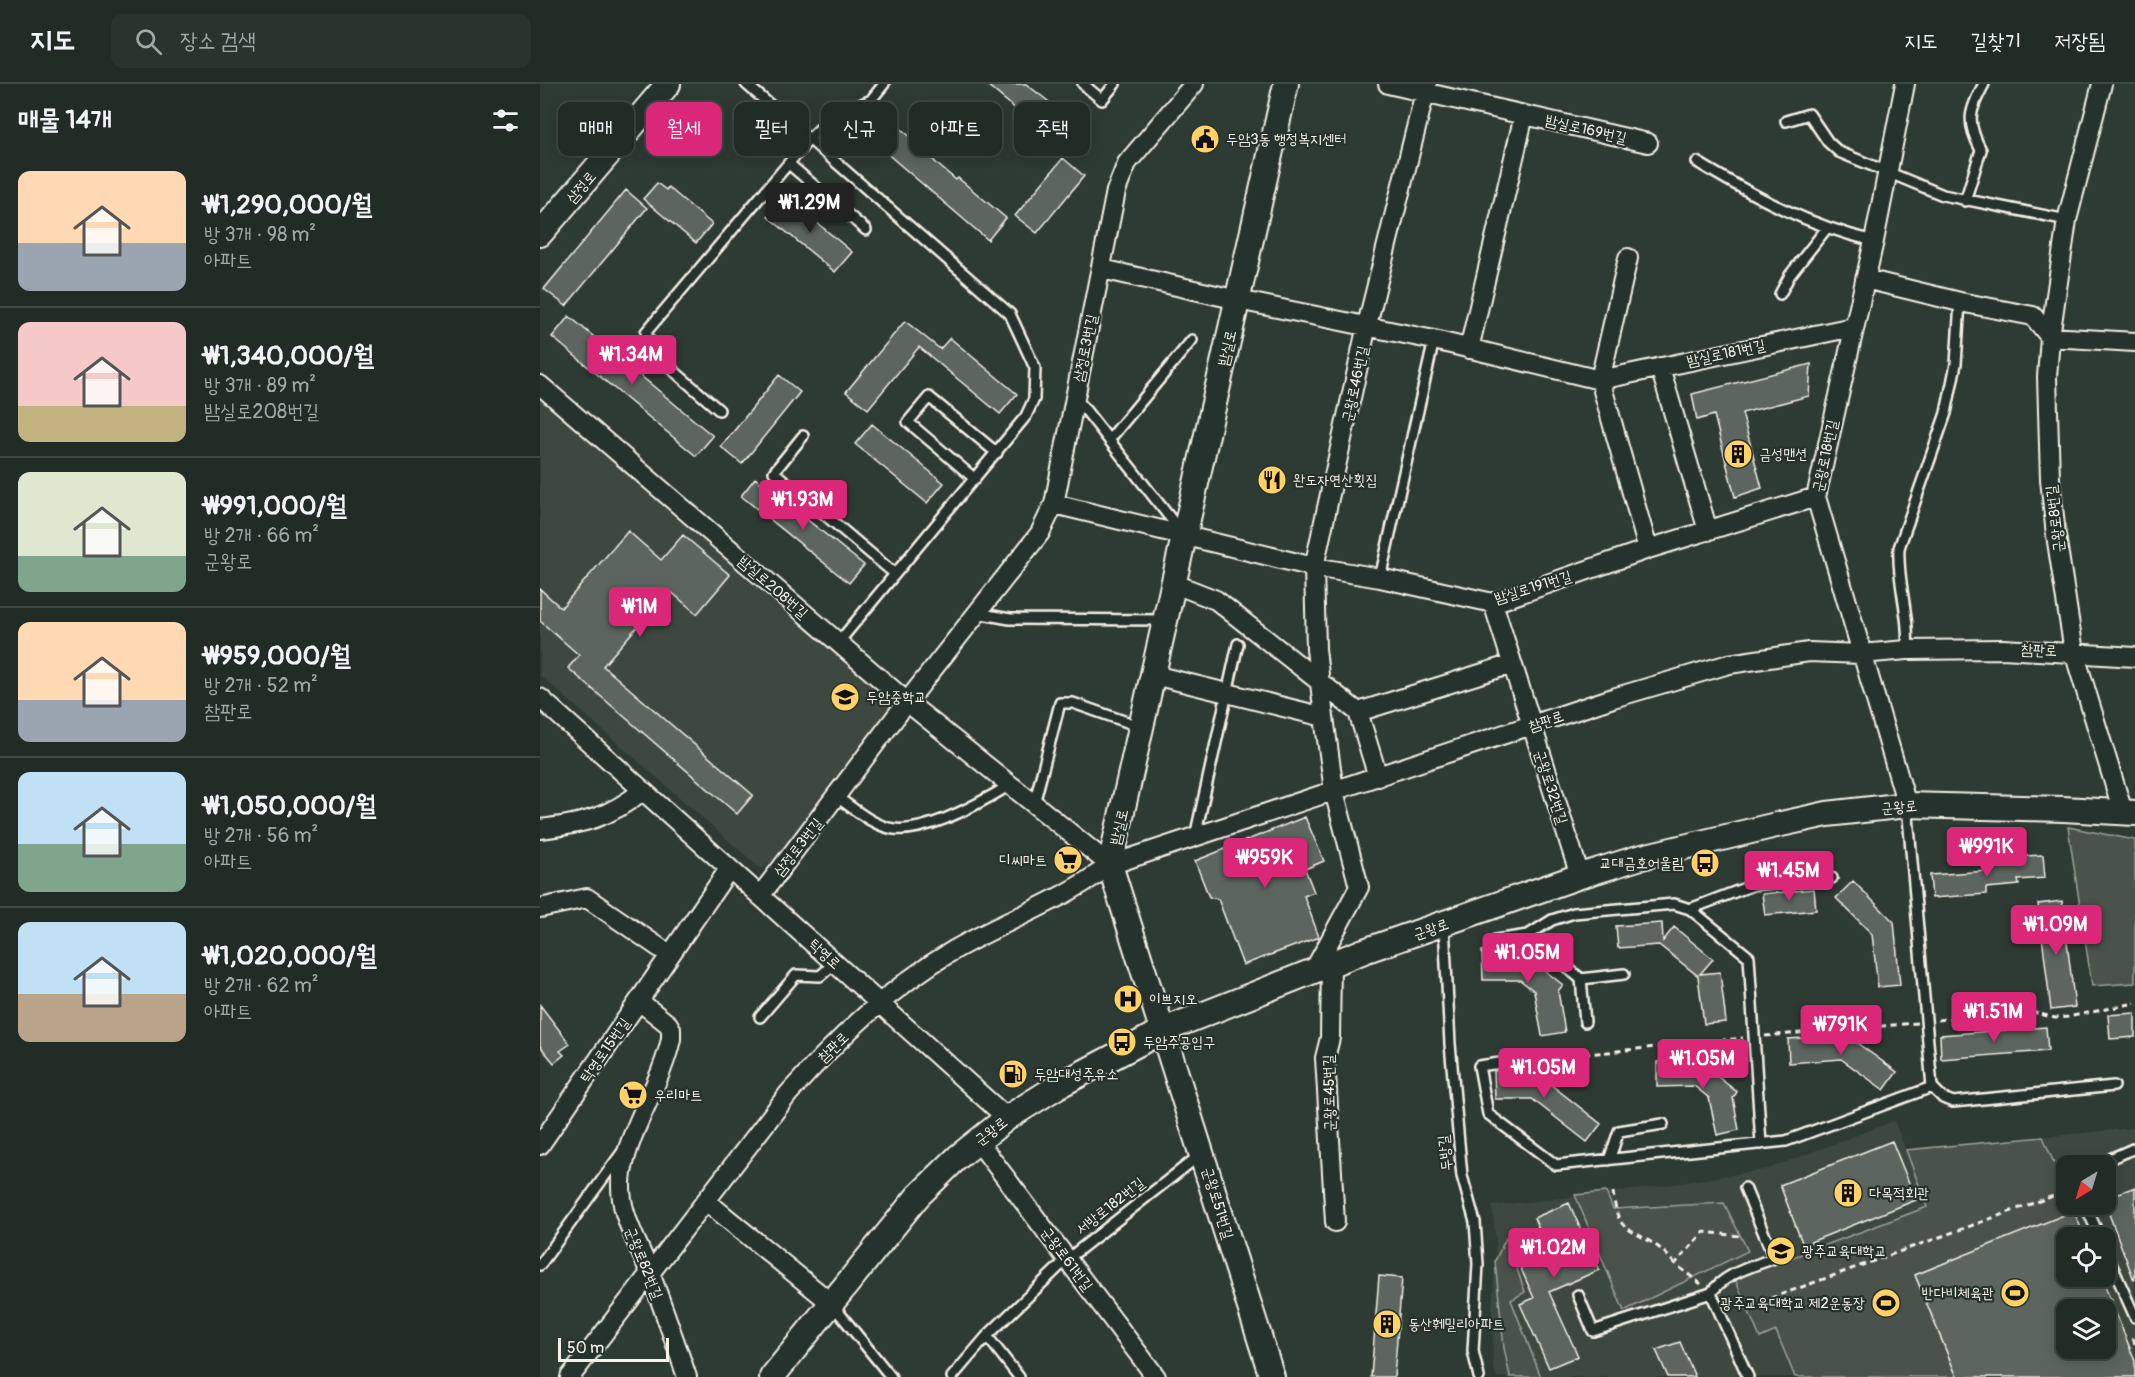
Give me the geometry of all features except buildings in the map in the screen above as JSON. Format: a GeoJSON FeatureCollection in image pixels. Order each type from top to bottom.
{"type":"FeatureCollection","features":[{"type":"Feature","properties":{"kind":"main road","name":"삼정로"},"geometry":{"type":"LineString","coordinates":[[540,234],[668,84]]}},
{"type":"Feature","properties":{"kind":"main road","name":"밤실로"},"geometry":{"type":"LineString","coordinates":[[1164,1030],[1110,865],[1286,84]]}},
{"type":"Feature","properties":{"kind":"main road","name":"군왕로"},"geometry":{"type":"LineString","coordinates":[[772,1377],[918,1196],[977,1140],[1058,1086],[1164,1030],[1322,968],[1580,876],[1638,858],[1827,814],[1906,805],[2129,812]]}},
{"type":"Feature","properties":{"kind":"main road","name":"군왕로51번길"},"geometry":{"type":"LineString","coordinates":[[1164,1030],[1272,1377]]}},
{"type":"Feature","properties":{"kind":"street","name":"삼정로3번길"},"geometry":{"type":"LineString","coordinates":[[760,896],[907,702],[1040,533],[1054,504],[1074,396],[1102,269],[1111,208],[1123,172],[1194,84]]}},
{"type":"Feature","properties":{"kind":"street","name":"밤실로169번길"},"geometry":{"type":"LineString","coordinates":[[1388,84],[1426,88],[1524,115],[1648,143]]}},
{"type":"Feature","properties":{"kind":"street","name":"군왕로18번길"},"geometry":{"type":"LineString","coordinates":[[1905,84],[1874,241],[1816,497],[1906,805]]}},
{"type":"Feature","properties":{"kind":"street","name":"군왕로8번길"},"geometry":{"type":"LineString","coordinates":[[2102,84],[2067,220],[2050,337],[2047,377],[2050,479],[2074,652],[2129,812]]}},
{"type":"Feature","properties":{"kind":"street","name":"군왕로46번길"},"geometry":{"type":"LineString","coordinates":[[1322,968],[1359,887],[1335,791],[1324,717],[1316,649],[1314,567],[1368,326],[1426,88]]}},
{"type":"Feature","properties":{"kind":"street"},"geometry":{"type":"LineString","coordinates":[[1469,349],[1524,115]]}},
{"type":"Feature","properties":{"kind":"street"},"geometry":{"type":"LineString","coordinates":[[1628,258],[1600,380],[1648,549]]}},
{"type":"Feature","properties":{"kind":"street"},"geometry":{"type":"LineString","coordinates":[[1102,269],[1238,300]]}},
{"type":"Feature","properties":{"kind":"street"},"geometry":{"type":"LineString","coordinates":[[1865,279],[1960,303],[2033,316],[2050,337],[2135,342]]}},
{"type":"Feature","properties":{"kind":"street","name":"밤실로181번길"},"geometry":{"type":"LineString","coordinates":[[1238,300],[1434,340],[1600,380],[1853,327]]}},
{"type":"Feature","properties":{"kind":"street"},"geometry":{"type":"LineString","coordinates":[[1660,368],[1708,531]]}},
{"type":"Feature","properties":{"kind":"street","name":"밤실로208번길"},"geometry":{"type":"LineString","coordinates":[[540,385],[907,702],[1110,865]]}},
{"type":"Feature","properties":{"kind":"street","name":"밤실로191번길"},"geometry":{"type":"LineString","coordinates":[[1185,537],[1314,567],[1380,578],[1493,603],[1648,549],[1816,497]]}},
{"type":"Feature","properties":{"kind":"street"},"geometry":{"type":"LineString","coordinates":[[1054,504],[1185,537]]}},
{"type":"Feature","properties":{"kind":"street"},"geometry":{"type":"LineString","coordinates":[[1175,584],[1216,600],[1358,712],[1378,777]]}},
{"type":"Feature","properties":{"kind":"street","name":"군왕로32번길"},"geometry":{"type":"LineString","coordinates":[[1493,603],[1580,876]]}},
{"type":"Feature","properties":{"kind":"street","name":"참판로"},"geometry":{"type":"LineString","coordinates":[[570,1377],[789,1093],[822,1057],[880,1003],[929,966],[957,949],[1082,886],[1110,865],[1532,727],[1612,698],[1729,664],[1809,652],[1861,654],[1907,650],[2074,652],[2135,657]]}},
{"type":"Feature","properties":{"kind":"street"},"geometry":{"type":"LineString","coordinates":[[1358,712],[1512,664]]}},
{"type":"Feature","properties":{"kind":"street"},"geometry":{"type":"LineString","coordinates":[[1154,675],[1324,717]]}},
{"type":"Feature","properties":{"kind":"street","name":"탁영로"},"geometry":{"type":"LineString","coordinates":[[540,698],[1007,1118]]}},
{"type":"Feature","properties":{"kind":"street"},"geometry":{"type":"LineString","coordinates":[[540,829],[579,825],[598,818],[624,806],[642,791]]}},
{"type":"Feature","properties":{"kind":"street","name":"탁영로15번길"},"geometry":{"type":"LineString","coordinates":[[540,1145],[729,869]]}},
{"type":"Feature","properties":{"kind":"street"},"geometry":{"type":"LineString","coordinates":[[540,908],[587,898],[670,955]]}},
{"type":"Feature","properties":{"kind":"street","name":"군왕로45번길"},"geometry":{"type":"LineString","coordinates":[[1322,968],[1330,1038],[1325,1058],[1335,1222]]}},
{"type":"Feature","properties":{"kind":"street","name":"군왕로82번길"},"geometry":{"type":"LineString","coordinates":[[639,1002],[668,1024],[671,1029],[671,1040],[622,1171],[622,1197],[626,1218],[649,1272],[687,1377]]}},
{"type":"Feature","properties":{"kind":"street","name":"군왕로61번길"},"geometry":{"type":"LineString","coordinates":[[977,1140],[1156,1377]]}},
{"type":"Feature","properties":{"kind":"street"},"geometry":{"type":"LineString","coordinates":[[706,1201],[831,1303]]}},
{"type":"Feature","properties":{"kind":"lane"},"geometry":{"type":"LineString","coordinates":[[746,84],[1010,314],[1035,368],[1034,399],[1026,416],[838,643]]}},
{"type":"Feature","properties":{"kind":"lane"},"geometry":{"type":"LineString","coordinates":[[718,410],[652,352],[646,332],[810,138],[831,118],[871,100],[884,84]]}},
{"type":"Feature","properties":{"kind":"lane"},"geometry":{"type":"LineString","coordinates":[[1083,84],[1102,100],[1115,84]]}},
{"type":"Feature","properties":{"kind":"lane"},"geometry":{"type":"LineString","coordinates":[[1965,201],[1981,150],[1971,128],[1971,113],[1984,84]]}},
{"type":"Feature","properties":{"kind":"lane"},"geometry":{"type":"LineString","coordinates":[[1786,121],[1809,114],[1833,148],[1851,158],[1943,195],[2067,220]]}},
{"type":"Feature","properties":{"kind":"lane"},"geometry":{"type":"LineString","coordinates":[[1697,162],[1742,189],[1826,229],[1874,241]]}},
{"type":"Feature","properties":{"kind":"lane"},"geometry":{"type":"LineString","coordinates":[[789,164],[866,230]]}},
{"type":"Feature","properties":{"kind":"lane"},"geometry":{"type":"LineString","coordinates":[[1780,294],[1790,275],[1826,229]]}},
{"type":"Feature","properties":{"kind":"lane"},"geometry":{"type":"LineString","coordinates":[[1907,650],[1909,629],[1898,568],[1899,548],[1917,488],[1946,413],[1956,364],[1960,303]]}},
{"type":"Feature","properties":{"kind":"lane"},"geometry":{"type":"LineString","coordinates":[[1109,440],[1192,340]]}},
{"type":"Feature","properties":{"kind":"lane"},"geometry":{"type":"LineString","coordinates":[[1380,578],[1434,340]]}},
{"type":"Feature","properties":{"kind":"lane"},"geometry":{"type":"LineString","coordinates":[[1074,396],[1185,537]]}},
{"type":"Feature","properties":{"kind":"lane"},"geometry":{"type":"LineString","coordinates":[[975,479],[908,422],[929,397],[997,453]]}},
{"type":"Feature","properties":{"kind":"lane"},"geometry":{"type":"LineString","coordinates":[[802,436],[774,472],[895,574]]}},
{"type":"Feature","properties":{"kind":"lane"},"geometry":{"type":"LineString","coordinates":[[976,613],[1010,619],[1167,620]]}},
{"type":"Feature","properties":{"kind":"lane"},"geometry":{"type":"LineString","coordinates":[[1195,837],[1229,694],[1238,644]]}},
{"type":"Feature","properties":{"kind":"lane"},"geometry":{"type":"LineString","coordinates":[[1034,804],[1060,703],[1074,703],[1141,727]]}},
{"type":"Feature","properties":{"kind":"lane"},"geometry":{"type":"LineString","coordinates":[[837,797],[873,821],[893,829],[909,828],[971,808],[1010,785]]}},
{"type":"Feature","properties":{"kind":"lane"},"geometry":{"type":"LineString","coordinates":[[1906,805],[1932,1087],[1943,1098],[1953,1102],[2114,1086]]}},
{"type":"Feature","properties":{"kind":"lane"},"geometry":{"type":"LineString","coordinates":[[1690,909],[1753,885],[1832,878]]}},
{"type":"Feature","properties":{"kind":"lane"},"geometry":{"type":"LineString","coordinates":[[1495,940],[1527,935],[1552,920],[1574,914],[1674,904],[1690,909],[1749,957],[1761,1144]]}},
{"type":"Feature","properties":{"kind":"lane","name":"두방길"},"geometry":{"type":"LineString","coordinates":[[1444,924],[1450,1044],[1462,1176],[1475,1222],[1478,1254],[1473,1351],[1479,1377]]}},
{"type":"Feature","properties":{"kind":"lane"},"geometry":{"type":"LineString","coordinates":[[1527,935],[1581,979],[1585,1022]]}},
{"type":"Feature","properties":{"kind":"lane"},"geometry":{"type":"LineString","coordinates":[[760,1017],[796,975],[820,976],[835,963]]}},
{"type":"Feature","properties":{"kind":"lane"},"geometry":{"type":"LineString","coordinates":[[1581,979],[1624,974]]}},
{"type":"Feature","properties":{"kind":"lane"},"geometry":{"type":"LineString","coordinates":[[1500,1063],[1479,1066],[1485,1107],[1493,1119],[1556,1165],[1786,1141],[1932,1087]]}},
{"type":"Feature","properties":{"kind":"lane"},"geometry":{"type":"LineString","coordinates":[[1609,1160],[1619,1131],[1664,1124]]}},
{"type":"Feature","properties":{"kind":"lane","name":"군왕로82번길"},"geometry":{"type":"LineString","coordinates":[[540,1265],[604,1174],[630,1146]]}},
{"type":"Feature","properties":{"kind":"lane"},"geometry":{"type":"LineString","coordinates":[[2116,1156],[2135,1148]]}},
{"type":"Feature","properties":{"kind":"lane","name":"서방로182번길"},"geometry":{"type":"LineString","coordinates":[[952,1377],[987,1336],[1067,1259],[1202,1153]]}},
{"type":"Feature","properties":{"kind":"lane"},"geometry":{"type":"LineString","coordinates":[[1578,1295],[1593,1331],[1712,1293],[1718,1284],[1729,1276],[1774,1258],[1745,1188]]}},
{"type":"Feature","properties":{"kind":"lane"},"geometry":{"type":"LineString","coordinates":[[2116,1274],[2135,1317]]}},
{"type":"Feature","properties":{"kind":"lane"},"geometry":{"type":"LineString","coordinates":[[1712,1293],[1748,1377]]}},
{"type":"Feature","properties":{"kind":"lane"},"geometry":{"type":"LineString","coordinates":[[831,1303],[891,1377]]}},
{"type":"Feature","properties":{"kind":"lane"},"geometry":{"type":"LineString","coordinates":[[987,1336],[1019,1377]]}},
{"type":"Feature","properties":{"kind":"path"},"geometry":{"type":"LineString","coordinates":[[1500,1063],[1754,1036],[1926,1022],[2025,1010],[2055,1018],[2068,1017],[2135,1003]]}},
{"type":"Feature","properties":{"kind":"path"},"geometry":{"type":"LineString","coordinates":[[1613,1192],[1616,1214],[1630,1233],[1655,1245],[1712,1293]]}},
{"type":"Feature","properties":{"kind":"path"},"geometry":{"type":"LineString","coordinates":[[1741,1310],[2056,1195]]}},
{"type":"Feature","properties":{"kind":"path"},"geometry":{"type":"LineString","coordinates":[[1676,1264],[1704,1232],[1740,1236]]}},
{"type":"Feature","properties":{"kind":"path"},"geometry":{"type":"LineString","coordinates":[[2133,1338],[2135,1344]]}},
{"type":"Feature","properties":{"kind":"shaded area","name":"두암중학교"},"geometry":{"type":"Polygon","coordinates":[[[540,397],[685,525],[879,689],[894,706],[784,853],[761,869],[540,675],[540,397]]]}},
{"type":"Feature","properties":{"kind":"shaded area"},"geometry":{"type":"Polygon","coordinates":[[[2068,827],[2135,840],[2135,983],[2092,986],[2068,827]]]}},
{"type":"Feature","properties":{"kind":"shaded area","name":"광주교육대학교"},"geometry":{"type":"Polygon","coordinates":[[[1894,1121],[1906,1150],[2135,1128],[2135,1377],[1497,1377],[1493,1365],[1492,1314],[1496,1241],[1492,1206],[1650,1188],[1768,1169],[1894,1121]]]}},
{"type":"Feature","properties":{"kind":"shaded area"},"geometry":{"type":"Polygon","coordinates":[[[2043,1137],[2056,1168],[2056,1215],[2064,1215],[1915,1275],[1957,1377],[1795,1377],[1776,1331],[1760,1338],[1735,1279],[1927,1207],[1906,1150],[2043,1137]]]}},
{"type":"Feature","properties":{"kind":"shaded area"},"geometry":{"type":"Polygon","coordinates":[[[1606,1192],[1613,1209],[1724,1203],[1748,1251],[1624,1311],[1575,1195],[1606,1192]]]}},
{"type":"Feature","properties":{"kind":"shaded area"},"geometry":{"type":"Polygon","coordinates":[[[1506,1238],[1525,1292],[1511,1300],[1541,1377],[1510,1377],[1504,1348],[1495,1261],[1506,1238]]]}},
{"type":"Feature","properties":{"kind":"place","name":"두암3동 행정복지센터"},"geometry":{"type":"Point","coordinates":[1205,139]}},
{"type":"Feature","properties":{"kind":"place","name":"금성맨션"},"geometry":{"type":"Point","coordinates":[1738,454]}},
{"type":"Feature","properties":{"kind":"place","name":"완도자연산횟집"},"geometry":{"type":"Point","coordinates":[1272,480]}},
{"type":"Feature","properties":{"kind":"place","name":"두암중학교"},"geometry":{"type":"Point","coordinates":[845,697]}},
{"type":"Feature","properties":{"kind":"place","name":"디씨마트"},"geometry":{"type":"Point","coordinates":[1068,860]}},
{"type":"Feature","properties":{"kind":"place","name":"교대금호어울림"},"geometry":{"type":"Point","coordinates":[1705,863]}},
{"type":"Feature","properties":{"kind":"place","name":"이쁘지오"},"geometry":{"type":"Point","coordinates":[1128,999]}},
{"type":"Feature","properties":{"kind":"place","name":"두암주공입구"},"geometry":{"type":"Point","coordinates":[1122,1042]}},
{"type":"Feature","properties":{"kind":"place","name":"두암대성주유소"},"geometry":{"type":"Point","coordinates":[1013,1074]}},
{"type":"Feature","properties":{"kind":"place","name":"우리마트"},"geometry":{"type":"Point","coordinates":[633,1095]}},
{"type":"Feature","properties":{"kind":"place","name":"다목적회관"},"geometry":{"type":"Point","coordinates":[1848,1193]}},
{"type":"Feature","properties":{"kind":"place","name":"광주교육대학교"},"geometry":{"type":"Point","coordinates":[1781,1251]}},
{"type":"Feature","properties":{"kind":"place","name":"반다비체육관"},"geometry":{"type":"Point","coordinates":[2015,1293]}},
{"type":"Feature","properties":{"kind":"place","name":"광주교육대학교 제2운동장"},"geometry":{"type":"Point","coordinates":[1886,1303]}},
{"type":"Feature","properties":{"kind":"place","name":"동산훼밀리아파트"},"geometry":{"type":"Point","coordinates":[1387,1324]}}]}
